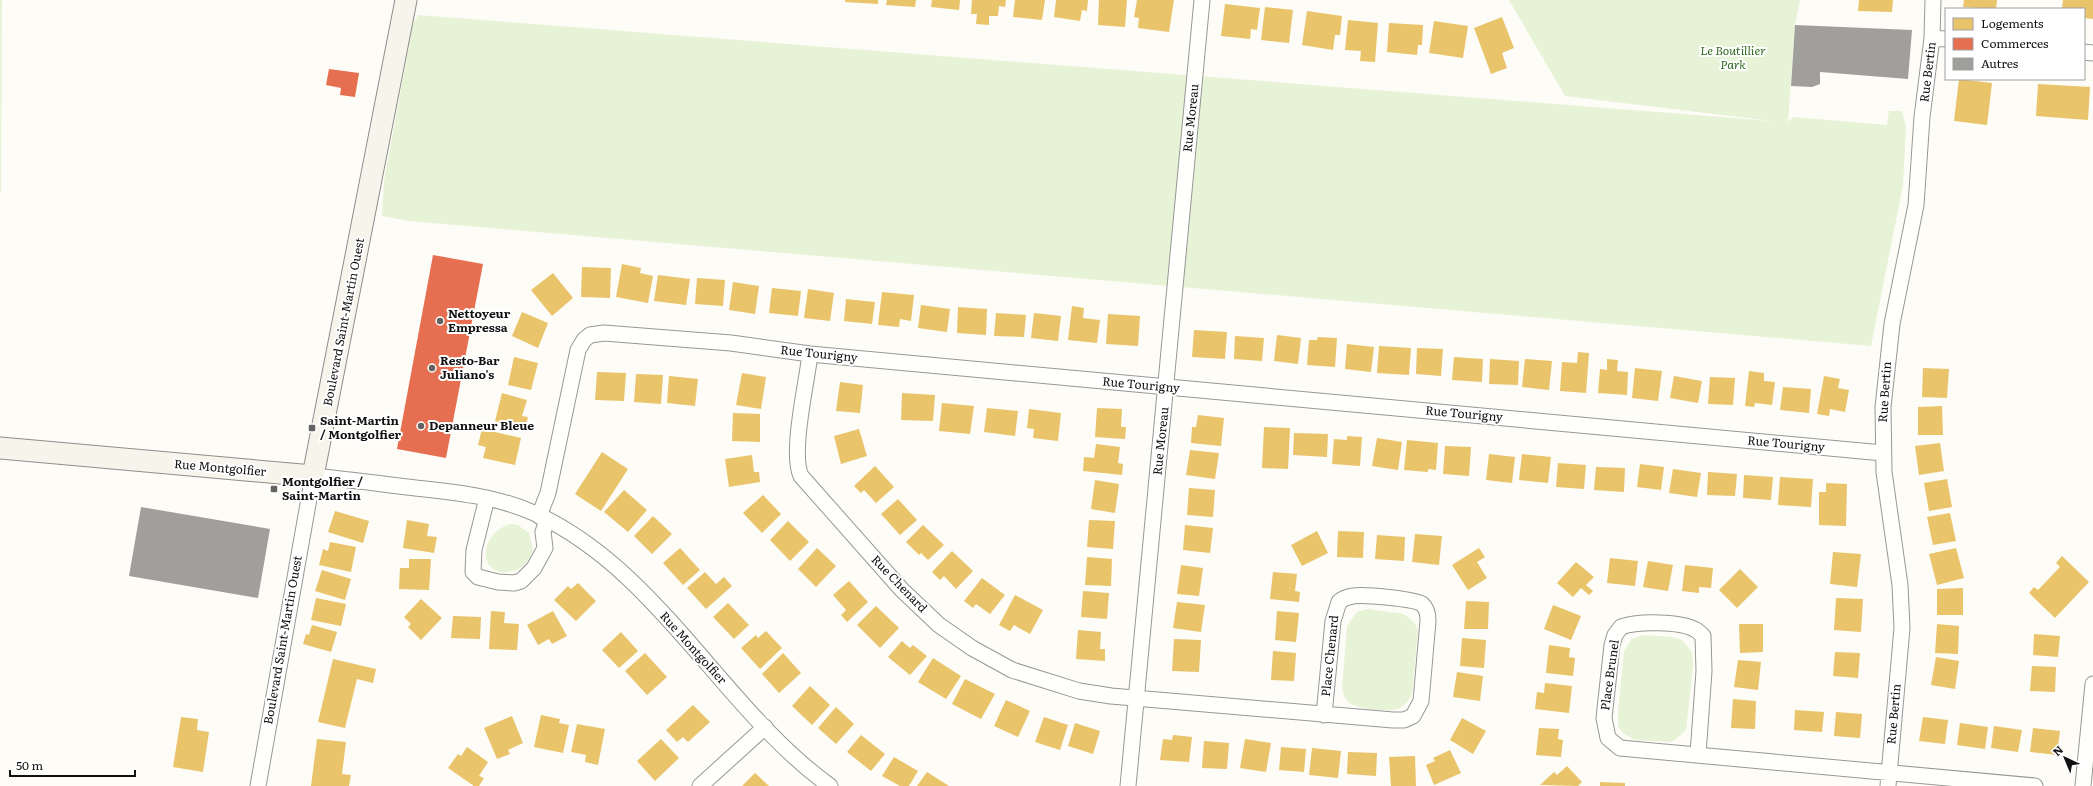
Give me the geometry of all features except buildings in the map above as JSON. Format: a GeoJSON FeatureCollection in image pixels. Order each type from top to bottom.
{"type":"FeatureCollection","features":[{"type":"Feature","properties":{"kind":"main road","name":"Boulevard Saint-Martin Ouest"},"geometry":{"type":"LineString","coordinates":[[313,476],[406,0]]}},
{"type":"Feature","properties":{"kind":"main road","name":"Rue Montgolfier"},"geometry":{"type":"LineString","coordinates":[[0,448],[313,476]]}},
{"type":"Feature","properties":{"kind":"street","name":"Rue Moreau"},"geometry":{"type":"LineString","coordinates":[[1128,786],[1167,387],[1202,0]]}},
{"type":"Feature","properties":{"kind":"street","name":"Rue Bertin"},"geometry":{"type":"LineString","coordinates":[[1888,779],[1902,622],[1900,585],[1883,453],[1883,407],[1892,324],[1916,205],[1923,111],[1939,38],[1933,0]]}},
{"type":"Feature","properties":{"kind":"street","name":"Rue Tourigny"},"geometry":{"type":"LineString","coordinates":[[543,518],[578,350],[581,343],[590,335],[622,334],[731,343],[810,354],[1883,453]]}},
{"type":"Feature","properties":{"kind":"street","name":"Rue Chenard"},"geometry":{"type":"LineString","coordinates":[[810,354],[797,446],[798,469],[810,486],[902,590],[954,636],[1012,670],[1079,691],[1136,699]]}},
{"type":"Feature","properties":{"kind":"street","name":"Rue Montgolfier"},"geometry":{"type":"LineString","coordinates":[[313,476],[445,491],[487,498],[520,508],[543,518],[592,548],[621,572],[649,600],[792,755],[830,786]]}},
{"type":"Feature","properties":{"kind":"street","name":"Boulevard Saint-Martin Ouest"},"geometry":{"type":"LineString","coordinates":[[258,786],[313,476]]}},
{"type":"Feature","properties":{"kind":"street"},"geometry":{"type":"LineString","coordinates":[[487,498],[475,544],[472,567],[475,575],[483,579],[514,583],[528,576],[545,548],[543,518]]}},
{"type":"Feature","properties":{"kind":"street","name":"Place Chenard"},"geometry":{"type":"LineString","coordinates":[[1136,699],[1324,715],[1404,720],[1413,716],[1421,702],[1428,628],[1427,611],[1422,604],[1413,601],[1360,595],[1346,597],[1339,602],[1333,621],[1324,715]]}},
{"type":"Feature","properties":{"kind":"street","name":"Place Brunel"},"geometry":{"type":"LineString","coordinates":[[1698,754],[1704,671],[1703,636],[1696,629],[1676,625],[1637,623],[1621,627],[1615,635],[1612,645],[1604,718],[1608,738],[1620,748],[1628,750],[1698,754],[1888,779],[2035,786]]}},
{"type":"Feature","properties":{"kind":"street"},"geometry":{"type":"LineString","coordinates":[[2083,786],[2093,684]]}},
{"type":"Feature","properties":{"kind":"street"},"geometry":{"type":"LineString","coordinates":[[700,786],[765,727]]}},
{"type":"Feature","properties":{"kind":"green space"},"geometry":{"type":"Polygon","coordinates":[[[0,0],[2,0],[1,193],[0,192],[0,0]]]}},
{"type":"Feature","properties":{"kind":"green space","name":"Le Boutillier Park"},"geometry":{"type":"Polygon","coordinates":[[[1509,0],[1800,0],[1795,25],[1788,122],[1793,117],[1887,125],[1889,111],[1902,111],[1906,127],[1903,185],[1871,346],[409,221],[382,216],[384,181],[413,24],[418,15],[1772,121],[1565,96],[1509,0]]]}},
{"type":"Feature","properties":{"kind":"green space"},"geometry":{"type":"Polygon","coordinates":[[[511,524],[518,525],[529,533],[533,550],[528,561],[520,568],[511,572],[496,571],[489,565],[486,559],[487,546],[494,534],[499,529],[511,524]]]}},
{"type":"Feature","properties":{"kind":"green space"},"geometry":{"type":"Polygon","coordinates":[[[1368,609],[1404,614],[1413,621],[1418,631],[1412,694],[1407,702],[1400,708],[1376,710],[1355,706],[1348,701],[1342,691],[1347,626],[1357,612],[1368,609]]]}},
{"type":"Feature","properties":{"kind":"green space"},"geometry":{"type":"Polygon","coordinates":[[[1643,635],[1672,637],[1682,640],[1692,652],[1693,667],[1686,730],[1675,740],[1670,742],[1635,740],[1623,733],[1618,726],[1624,651],[1632,639],[1643,635]]]}},
{"type":"Feature","properties":{"kind":"place","name":"Nettoyeur Empressa"},"geometry":{"type":"Point","coordinates":[440,321]}},
{"type":"Feature","properties":{"kind":"place","name":"Resto-Bar Juliano's"},"geometry":{"type":"Point","coordinates":[432,368]}},
{"type":"Feature","properties":{"kind":"place","name":"Depanneur Bleue"},"geometry":{"type":"Point","coordinates":[421,426]}},
{"type":"Feature","properties":{"kind":"place","name":"Saint-Martin / Montgolfier"},"geometry":{"type":"Point","coordinates":[312,428]}},
{"type":"Feature","properties":{"kind":"place","name":"Montgolfier / Saint-Martin"},"geometry":{"type":"Point","coordinates":[274,489]}}]}
